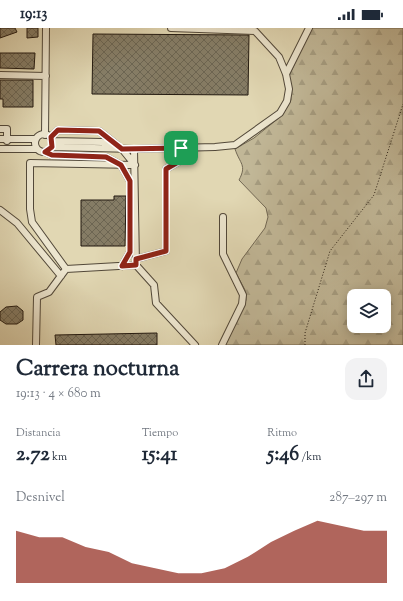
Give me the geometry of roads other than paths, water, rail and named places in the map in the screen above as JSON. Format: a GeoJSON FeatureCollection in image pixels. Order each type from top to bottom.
{"type":"FeatureCollection","features":[{"type":"Feature","properties":{"kind":"lane"},"geometry":{"type":"LineString","coordinates":[[46,28],[46,76],[50,140]]}},
{"type":"Feature","properties":{"kind":"lane"},"geometry":{"type":"LineString","coordinates":[[3,139],[36,139],[40,136],[50,140],[122,149],[235,145],[280,113],[287,101],[289,89],[286,74],[279,57],[255,31],[171,28]]}},
{"type":"Feature","properties":{"kind":"lane"},"geometry":{"type":"LineString","coordinates":[[286,74],[309,28]]}},
{"type":"Feature","properties":{"kind":"lane"},"geometry":{"type":"LineString","coordinates":[[0,75],[46,76]]}},
{"type":"Feature","properties":{"kind":"lane"},"geometry":{"type":"LineString","coordinates":[[0,129],[7,130],[3,139],[3,149],[37,149],[52,155],[106,157],[121,165],[130,181],[130,252],[122,266]]}},
{"type":"Feature","properties":{"kind":"lane"},"geometry":{"type":"LineString","coordinates":[[45,152],[50,140],[58,130],[99,131],[122,149],[135,165]]}},
{"type":"Feature","properties":{"kind":"lane"},"geometry":{"type":"LineString","coordinates":[[36,139],[35,144],[37,149]]}},
{"type":"Feature","properties":{"kind":"lane"},"geometry":{"type":"LineString","coordinates":[[66,269],[122,266],[166,251],[166,169],[183,159],[181,148]]}},
{"type":"Feature","properties":{"kind":"lane"},"geometry":{"type":"LineString","coordinates":[[134,149],[136,262],[154,285],[156,303],[195,345]]}},
{"type":"Feature","properties":{"kind":"lane"},"geometry":{"type":"LineString","coordinates":[[66,269],[32,222],[30,209],[30,163],[135,165]]}},
{"type":"Feature","properties":{"kind":"lane"},"geometry":{"type":"LineString","coordinates":[[0,210],[17,223],[61,276]]}},
{"type":"Feature","properties":{"kind":"lane"},"geometry":{"type":"LineString","coordinates":[[222,345],[242,304],[243,295],[223,254],[223,217]]}},
{"type":"Feature","properties":{"kind":"lane"},"geometry":{"type":"LineString","coordinates":[[36,345],[37,297],[49,292],[66,269]]}}]}
